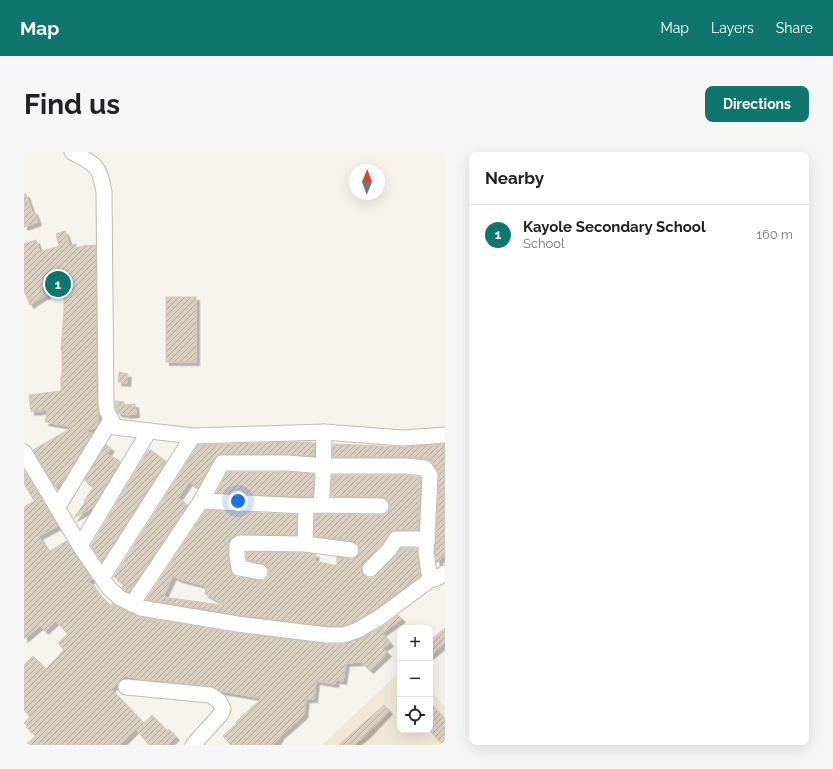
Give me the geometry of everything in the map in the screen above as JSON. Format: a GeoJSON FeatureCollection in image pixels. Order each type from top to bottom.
{"type":"FeatureCollection","features":[{"type":"Feature","properties":{"kind":"street"},"geometry":{"type":"LineString","coordinates":[[72,152],[94,165],[100,174],[104,192],[106,403],[111,420],[115,427],[192,436],[324,432],[403,438],[445,436]]}},
{"type":"Feature","properties":{"kind":"street"},"geometry":{"type":"LineString","coordinates":[[57,508],[111,420]]}},
{"type":"Feature","properties":{"kind":"street"},"geometry":{"type":"LineString","coordinates":[[80,546],[149,431]]}},
{"type":"Feature","properties":{"kind":"street"},"geometry":{"type":"LineString","coordinates":[[321,505],[324,466],[324,432]]}},
{"type":"Feature","properties":{"kind":"street"},"geometry":{"type":"LineString","coordinates":[[102,578],[192,436]]}},
{"type":"Feature","properties":{"kind":"street"},"geometry":{"type":"LineString","coordinates":[[24,452],[80,546],[109,588],[120,598],[132,604],[141,608],[237,624],[327,635],[344,635],[358,630],[439,580],[426,552],[430,475],[425,468],[406,466],[324,466],[287,463],[222,463],[201,501],[132,604]]}},
{"type":"Feature","properties":{"kind":"street"},"geometry":{"type":"LineString","coordinates":[[201,501],[306,506],[381,506]]}},
{"type":"Feature","properties":{"kind":"street"},"geometry":{"type":"LineString","coordinates":[[305,544],[306,506]]}},
{"type":"Feature","properties":{"kind":"street"},"geometry":{"type":"LineString","coordinates":[[370,569],[389,550],[396,539],[416,539],[427,541]]}},
{"type":"Feature","properties":{"kind":"street"},"geometry":{"type":"LineString","coordinates":[[260,572],[239,568],[236,555],[238,545],[240,543],[305,544],[350,550]]}},
{"type":"Feature","properties":{"kind":"street"},"geometry":{"type":"LineString","coordinates":[[126,687],[210,695],[219,701],[223,709],[193,745]]}},
{"type":"Feature","properties":{"kind":"shaded area"},"geometry":{"type":"Polygon","coordinates":[[[397,674],[397,733],[433,733],[433,693],[445,707],[445,745],[322,745],[397,674]]]}},
{"type":"Feature","properties":{"kind":"building"},"geometry":{"type":"Polygon","coordinates":[[[24,194],[26,194],[32,212],[34,211],[38,222],[24,227],[24,194]]]}},
{"type":"Feature","properties":{"kind":"building"},"geometry":{"type":"Polygon","coordinates":[[[65,231],[70,246],[76,244],[76,248],[87,245],[96,245],[98,425],[95,428],[85,430],[92,434],[62,483],[55,487],[33,450],[73,427],[45,422],[48,410],[31,412],[29,395],[61,391],[64,273],[46,296],[30,305],[24,290],[24,244],[36,240],[40,252],[59,246],[56,234],[65,231]]]}},
{"type":"Feature","properties":{"kind":"building"},"geometry":{"type":"Polygon","coordinates":[[[166,297],[196,297],[196,362],[166,362],[166,297]]]}},
{"type":"Feature","properties":{"kind":"building"},"geometry":{"type":"Polygon","coordinates":[[[119,372],[128,374],[127,383],[118,382],[119,372]]]}},
{"type":"Feature","properties":{"kind":"building"},"geometry":{"type":"Polygon","coordinates":[[[115,401],[124,402],[124,405],[135,404],[136,414],[126,415],[118,413],[115,401]]]}},
{"type":"Feature","properties":{"kind":"building"},"geometry":{"type":"Polygon","coordinates":[[[298,442],[315,443],[314,456],[287,454],[217,455],[198,487],[189,482],[178,498],[188,505],[129,592],[122,588],[124,584],[114,577],[198,445],[298,442]]]}},
{"type":"Feature","properties":{"kind":"building"},"geometry":{"type":"Polygon","coordinates":[[[333,444],[404,447],[445,444],[445,554],[437,563],[435,552],[439,475],[432,463],[426,459],[407,457],[332,457],[333,444]]]}},
{"type":"Feature","properties":{"kind":"building"},"geometry":{"type":"Polygon","coordinates":[[[106,445],[111,448],[107,454],[120,461],[93,507],[74,518],[94,486],[84,480],[106,445]]]}},
{"type":"Feature","properties":{"kind":"building"},"geometry":{"type":"Polygon","coordinates":[[[149,449],[166,461],[102,562],[91,546],[149,449]]]}},
{"type":"Feature","properties":{"kind":"building"},"geometry":{"type":"Polygon","coordinates":[[[24,470],[58,526],[39,536],[48,552],[67,541],[92,579],[89,581],[111,606],[113,603],[140,617],[236,633],[327,644],[344,644],[361,638],[385,625],[398,615],[402,619],[382,633],[390,643],[383,648],[388,653],[370,670],[361,662],[346,663],[343,681],[336,680],[335,684],[316,681],[314,699],[306,699],[304,715],[279,737],[280,738],[273,745],[231,745],[223,736],[262,698],[220,691],[211,686],[145,680],[125,676],[111,689],[144,723],[152,715],[167,731],[169,729],[176,737],[167,745],[149,745],[136,729],[120,745],[25,745],[36,736],[26,727],[27,726],[24,723],[30,717],[24,710],[24,665],[33,656],[46,669],[64,650],[58,643],[68,634],[56,621],[45,631],[40,626],[24,639],[24,507],[34,501],[24,483],[24,470]]]}},
{"type":"Feature","properties":{"kind":"building"},"geometry":{"type":"Polygon","coordinates":[[[227,472],[287,472],[314,474],[313,497],[216,493],[227,472]]]}},
{"type":"Feature","properties":{"kind":"building"},"geometry":{"type":"Polygon","coordinates":[[[332,475],[406,475],[421,478],[418,530],[391,531],[382,544],[361,567],[361,572],[364,576],[373,578],[401,548],[417,548],[420,576],[375,609],[354,622],[342,626],[328,626],[238,615],[146,600],[206,510],[297,515],[296,535],[240,534],[232,538],[228,545],[228,556],[230,570],[233,575],[237,577],[263,581],[269,574],[269,569],[266,565],[247,560],[246,552],[316,554],[314,561],[337,566],[337,557],[350,559],[355,558],[360,551],[359,546],[356,543],[314,536],[315,514],[381,515],[388,511],[390,507],[389,502],[381,497],[331,496],[332,475]],[[173,576],[163,597],[228,606],[205,594],[206,586],[173,576]]]}},
{"type":"Feature","properties":{"kind":"building"},"geometry":{"type":"Polygon","coordinates":[[[445,628],[445,643],[433,653],[433,638],[445,628]]]}},
{"type":"Feature","properties":{"kind":"building"},"geometry":{"type":"Polygon","coordinates":[[[384,705],[389,711],[366,735],[354,745],[339,745],[384,705]]]}},
{"type":"Feature","properties":{"kind":"building"},"geometry":{"type":"Polygon","coordinates":[[[433,706],[445,719],[445,745],[443,745],[432,733],[433,706]]]}},
{"type":"Feature","properties":{"kind":"place","name":"Kayole Secondary School"},"geometry":{"type":"Point","coordinates":[58,284]}}]}
